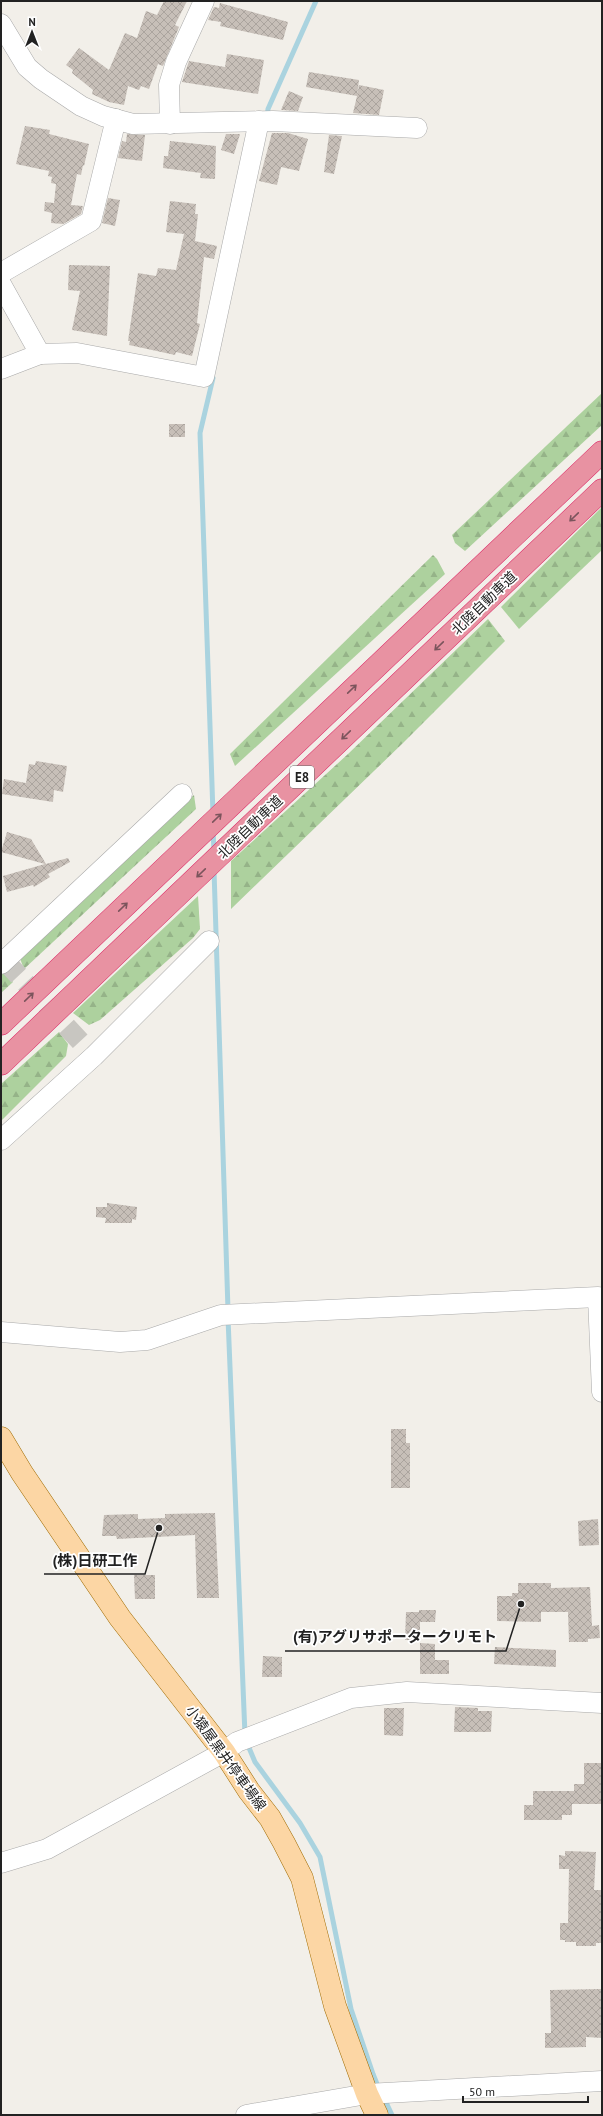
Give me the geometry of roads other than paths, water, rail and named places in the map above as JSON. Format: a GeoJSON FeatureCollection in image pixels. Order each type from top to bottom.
{"type":"FeatureCollection","features":[{"type":"Feature","properties":{"kind":"highway","name":"北陸自動車道"},"geometry":{"type":"LineString","coordinates":[[1,1024],[602,452]]}},
{"type":"Feature","properties":{"kind":"highway","name":"北陸自動車道"},"geometry":{"type":"LineString","coordinates":[[1,1064],[602,490]]}},
{"type":"Feature","properties":{"kind":"main road","name":"小猿屋黒井停車場線"},"geometry":{"type":"LineString","coordinates":[[1,1438],[22,1473],[120,1618],[224,1752],[249,1791],[270,1818],[302,1878],[335,2006],[367,2094],[377,2115]]}},
{"type":"Feature","properties":{"kind":"street"},"geometry":{"type":"LineString","coordinates":[[170,124],[169,85],[176,62],[204,1]]}},
{"type":"Feature","properties":{"kind":"street"},"geometry":{"type":"LineString","coordinates":[[1,24],[27,67],[41,79],[81,106],[116,120],[133,124],[259,121],[417,128]]}},
{"type":"Feature","properties":{"kind":"street"},"geometry":{"type":"LineString","coordinates":[[1,273],[91,221],[116,120]]}},
{"type":"Feature","properties":{"kind":"street"},"geometry":{"type":"LineString","coordinates":[[1,369],[40,354],[77,353],[204,377],[259,121]]}},
{"type":"Feature","properties":{"kind":"street"},"geometry":{"type":"LineString","coordinates":[[1,284],[40,354]]}},
{"type":"Feature","properties":{"kind":"street"},"geometry":{"type":"LineString","coordinates":[[1,964],[182,794]]}},
{"type":"Feature","properties":{"kind":"street"},"geometry":{"type":"LineString","coordinates":[[1,1140],[94,1056],[209,941]]}},
{"type":"Feature","properties":{"kind":"street"},"geometry":{"type":"LineString","coordinates":[[1,1332],[120,1342],[147,1340],[221,1315],[598,1297],[602,1392]]}},
{"type":"Feature","properties":{"kind":"street"},"geometry":{"type":"LineString","coordinates":[[1,1863],[47,1849],[224,1752],[237,1742],[351,1698],[407,1692],[602,1703]]}},
{"type":"Feature","properties":{"kind":"street"},"geometry":{"type":"LineString","coordinates":[[246,2115],[367,2094],[602,2081]]}},
{"type":"Feature","properties":{"kind":"waterway"},"geometry":{"type":"LineString","coordinates":[[267,118],[268,109],[316,1]]}},
{"type":"Feature","properties":{"kind":"waterway"},"geometry":{"type":"LineString","coordinates":[[213,378],[200,433],[213,814]]}},
{"type":"Feature","properties":{"kind":"waterway"},"geometry":{"type":"LineString","coordinates":[[213,830],[214,852]]}},
{"type":"Feature","properties":{"kind":"waterway"},"geometry":{"type":"LineString","coordinates":[[214,870],[228,1310]]}},
{"type":"Feature","properties":{"kind":"waterway"},"geometry":{"type":"LineString","coordinates":[[228,1318],[245,1735]]}},
{"type":"Feature","properties":{"kind":"waterway"},"geometry":{"type":"LineString","coordinates":[[247,1743],[255,1762],[300,1823],[320,1857],[351,2009],[379,2089]]}},
{"type":"Feature","properties":{"kind":"waterway"},"geometry":{"type":"LineString","coordinates":[[384,2098],[392,2115]]}},
{"type":"Feature","properties":{"kind":"tunnel"},"geometry":{"type":"LineString","coordinates":[[5,961],[94,1056]]}},
{"type":"Feature","properties":{"kind":"place","name":"(株)日研工作"},"geometry":{"type":"Point","coordinates":[159,1528]}},
{"type":"Feature","properties":{"kind":"place","name":"(有)アグリサポータークリモト"},"geometry":{"type":"Point","coordinates":[521,1604]}}]}
